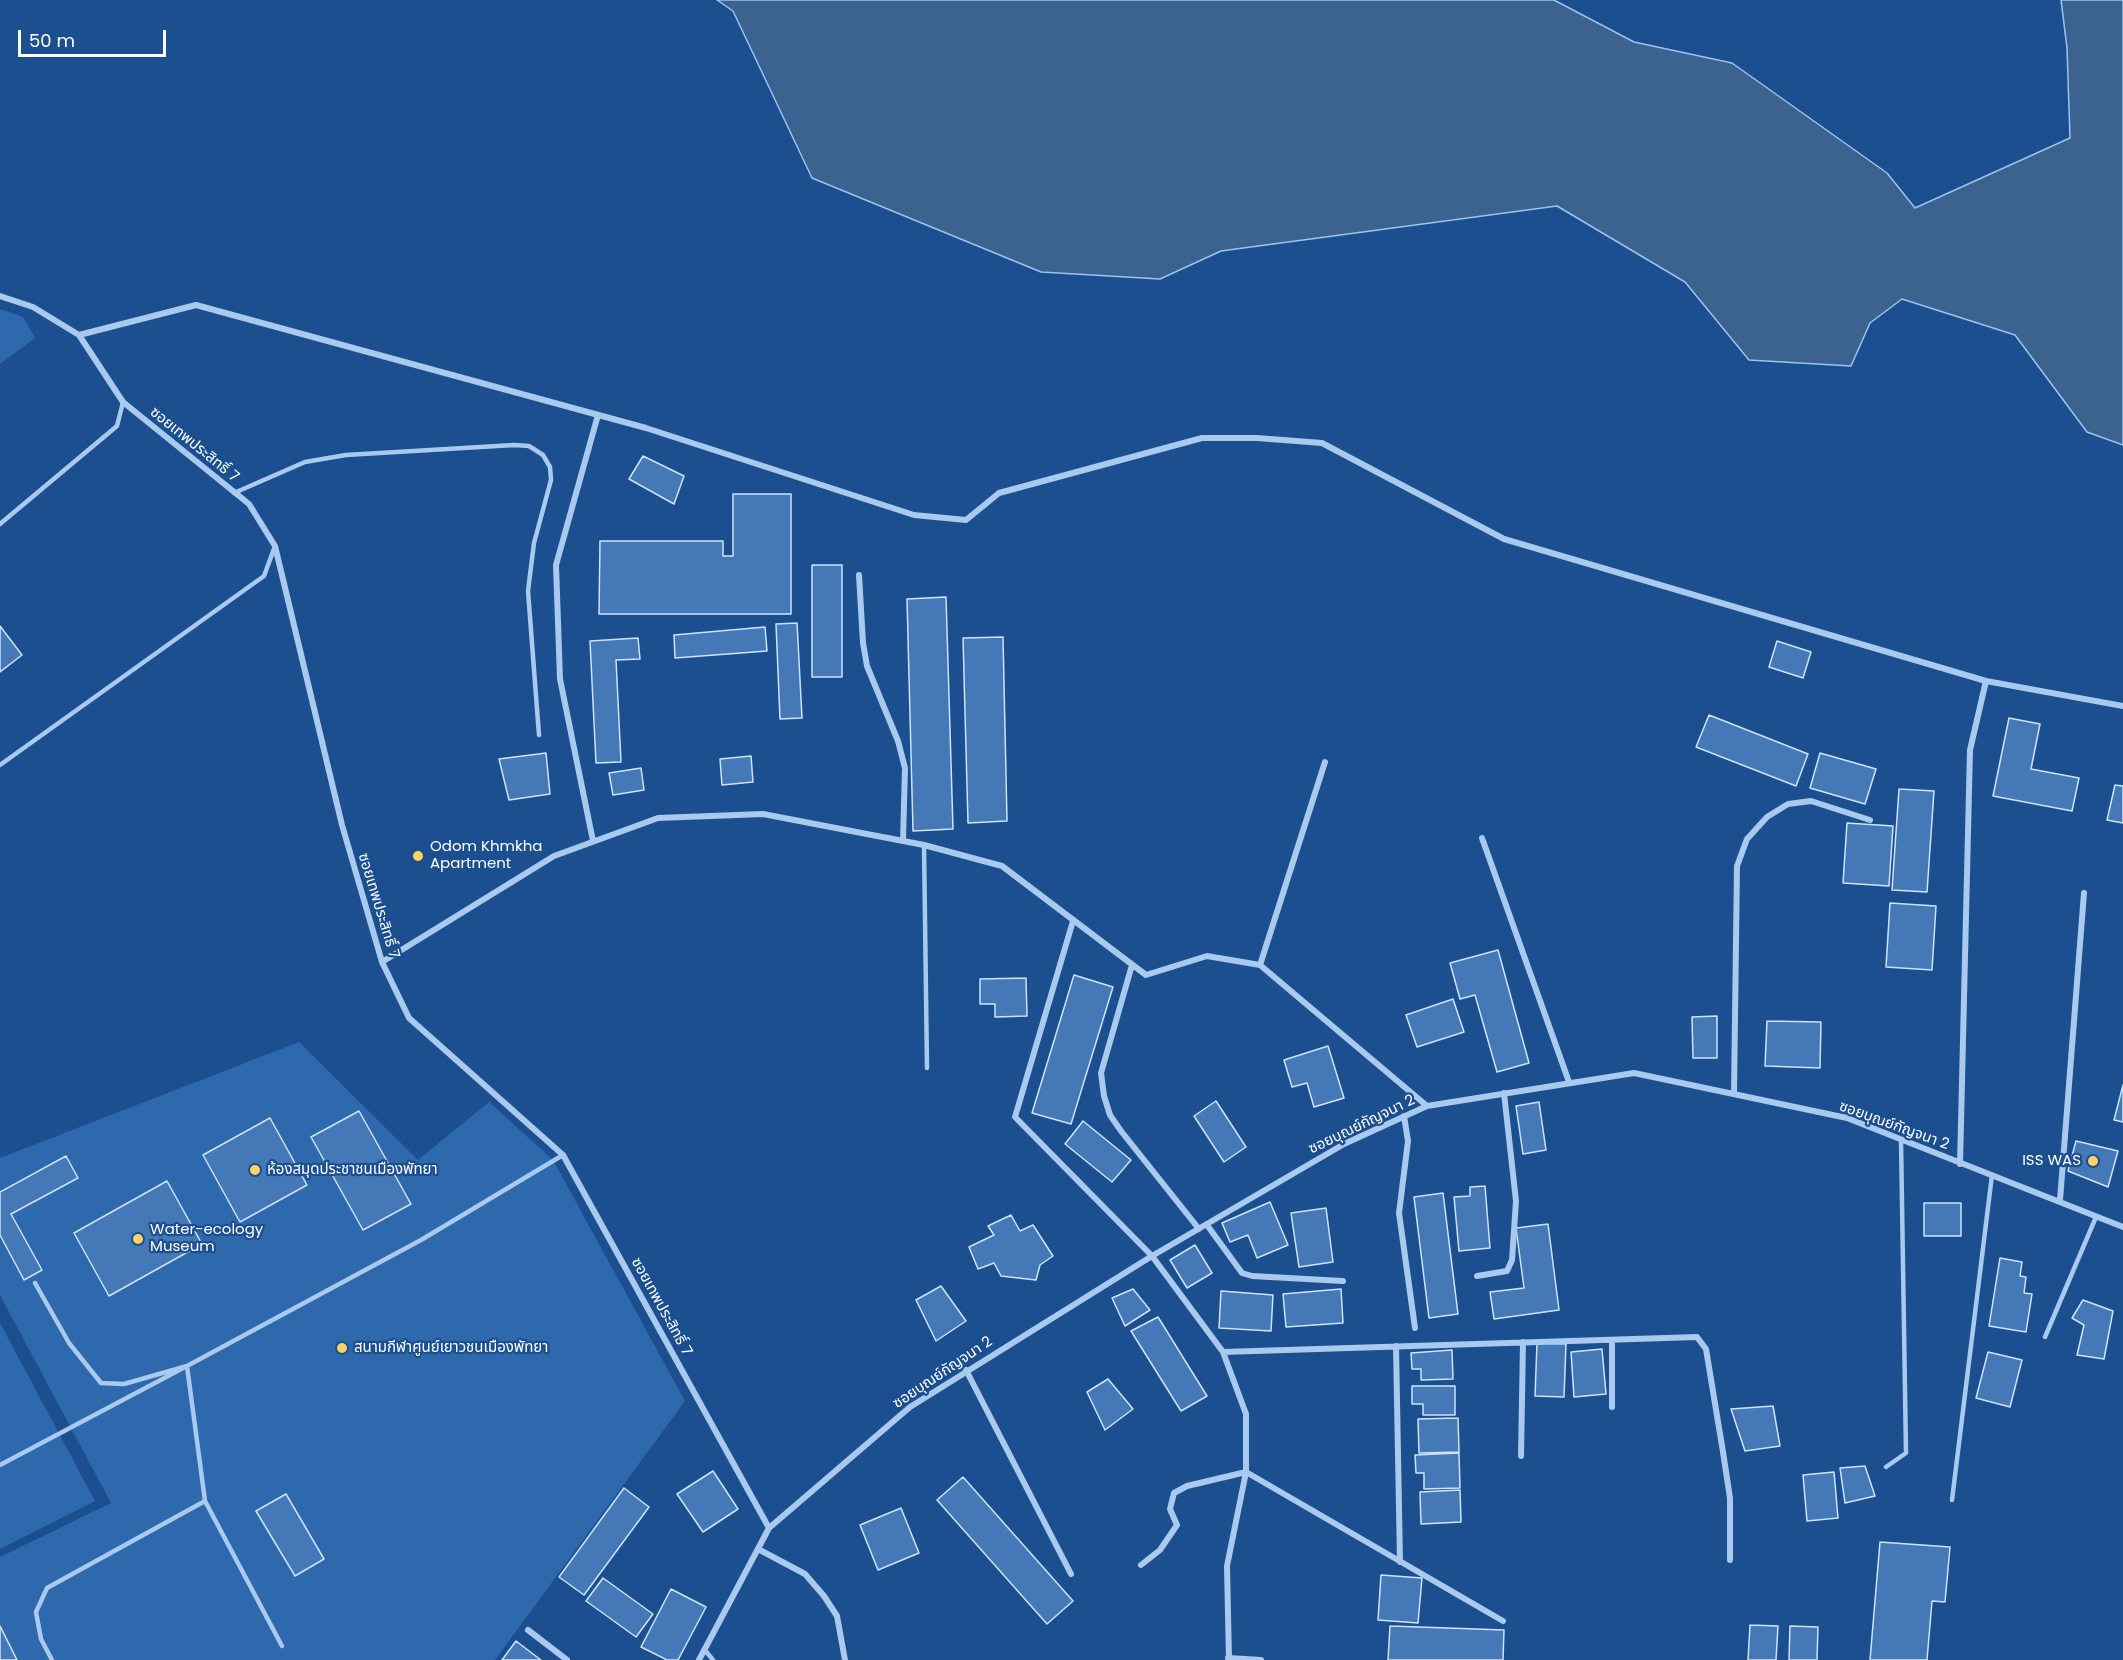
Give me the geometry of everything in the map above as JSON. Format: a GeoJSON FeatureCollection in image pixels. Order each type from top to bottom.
{"type":"FeatureCollection","features":[{"type":"Feature","properties":{"kind":"street","name":"ซอยเทพประสิทธิ์ 7"},"geometry":{"type":"LineString","coordinates":[[0,296],[33,307],[79,334],[123,402],[249,504],[275,546],[342,825],[382,962],[409,1018],[563,1155],[769,1528]]}},
{"type":"Feature","properties":{"kind":"street"},"geometry":{"type":"LineString","coordinates":[[79,334],[196,305],[646,428],[914,515],[966,520],[999,493],[1202,438],[1257,438],[1322,443],[1504,538],[1986,681],[2123,706]]}},
{"type":"Feature","properties":{"kind":"street"},"geometry":{"type":"LineString","coordinates":[[593,842],[560,679],[556,565],[598,415]]}},
{"type":"Feature","properties":{"kind":"street"},"geometry":{"type":"LineString","coordinates":[[859,575],[862,643],[867,666],[898,741],[905,768],[903,841]]}},
{"type":"Feature","properties":{"kind":"street"},"geometry":{"type":"LineString","coordinates":[[1960,1164],[1970,750],[1986,681]]}},
{"type":"Feature","properties":{"kind":"street"},"geometry":{"type":"LineString","coordinates":[[1260,965],[1325,762]]}},
{"type":"Feature","properties":{"kind":"street"},"geometry":{"type":"LineString","coordinates":[[1734,1094],[1737,866],[1747,839],[1767,817],[1788,804],[1811,801],[1870,820]]}},
{"type":"Feature","properties":{"kind":"street"},"geometry":{"type":"LineString","coordinates":[[382,962],[554,856],[658,818],[763,814],[924,845],[1002,866],[1146,975],[1207,956],[1260,965],[1427,1106]]}},
{"type":"Feature","properties":{"kind":"street"},"geometry":{"type":"LineString","coordinates":[[1482,838],[1569,1082]]}},
{"type":"Feature","properties":{"kind":"street"},"geometry":{"type":"LineString","coordinates":[[2060,1200],[2084,893]]}},
{"type":"Feature","properties":{"kind":"street"},"geometry":{"type":"LineString","coordinates":[[1073,921],[1015,1117],[1152,1256],[1223,1352],[1246,1414],[1246,1472],[1227,1566],[1229,1659],[1261,1660]]}},
{"type":"Feature","properties":{"kind":"street"},"geometry":{"type":"LineString","coordinates":[[1132,965],[1101,1073],[1104,1096],[1110,1115],[1120,1131],[1199,1229]]}},
{"type":"Feature","properties":{"kind":"street","name":"ซอยบุณย์กัญจนา 2"},"geometry":{"type":"LineString","coordinates":[[769,1528],[910,1407],[966,1370],[1152,1256],[1344,1144],[1427,1106],[1634,1073],[1846,1118],[1960,1164],[2060,1200],[2123,1227]]}},
{"type":"Feature","properties":{"kind":"street"},"geometry":{"type":"LineString","coordinates":[[1477,1276],[1507,1271],[1512,1260],[1516,1201],[1504,1093]]}},
{"type":"Feature","properties":{"kind":"street"},"geometry":{"type":"LineString","coordinates":[[1404,1116],[1408,1141],[1399,1213],[1415,1328]]}},
{"type":"Feature","properties":{"kind":"street"},"geometry":{"type":"LineString","coordinates":[[1207,1225],[1242,1273],[1252,1276],[1343,1281]]}},
{"type":"Feature","properties":{"kind":"street"},"geometry":{"type":"LineString","coordinates":[[1223,1352],[1696,1337],[1702,1342],[1730,1498],[1730,1560]]}},
{"type":"Feature","properties":{"kind":"street"},"geometry":{"type":"LineString","coordinates":[[1612,1340],[1612,1407]]}},
{"type":"Feature","properties":{"kind":"street"},"geometry":{"type":"LineString","coordinates":[[1521,1456],[1523,1342]]}},
{"type":"Feature","properties":{"kind":"street"},"geometry":{"type":"LineString","coordinates":[[1396,1346],[1400,1562]]}},
{"type":"Feature","properties":{"kind":"street"},"geometry":{"type":"LineString","coordinates":[[966,1370],[1071,1574]]}},
{"type":"Feature","properties":{"kind":"street"},"geometry":{"type":"LineString","coordinates":[[1140,1564],[1160,1550],[1177,1525],[1170,1509],[1174,1493],[1187,1486],[1246,1472],[1503,1621]]}},
{"type":"Feature","properties":{"kind":"street"},"geometry":{"type":"LineString","coordinates":[[699,1660],[769,1528]]}},
{"type":"Feature","properties":{"kind":"street"},"geometry":{"type":"LineString","coordinates":[[758,1549],[805,1574],[824,1596],[837,1616],[845,1660]]}},
{"type":"Feature","properties":{"kind":"street"},"geometry":{"type":"LineString","coordinates":[[528,1630],[567,1660]]}},
{"type":"Feature","properties":{"kind":"lane"},"geometry":{"type":"LineString","coordinates":[[0,524],[117,426],[123,402]]}},
{"type":"Feature","properties":{"kind":"lane"},"geometry":{"type":"LineString","coordinates":[[234,493],[305,462],[346,455],[514,445],[529,446],[543,455],[550,467],[551,480],[534,543],[528,591],[539,735]]}},
{"type":"Feature","properties":{"kind":"lane"},"geometry":{"type":"LineString","coordinates":[[0,765],[264,576],[275,546]]}},
{"type":"Feature","properties":{"kind":"lane"},"geometry":{"type":"LineString","coordinates":[[924,845],[927,1068]]}},
{"type":"Feature","properties":{"kind":"lane"},"geometry":{"type":"LineString","coordinates":[[1886,1467],[1906,1453],[1901,1140]]}},
{"type":"Feature","properties":{"kind":"lane"},"geometry":{"type":"LineString","coordinates":[[0,1465],[421,1240],[563,1155]]}},
{"type":"Feature","properties":{"kind":"lane"},"geometry":{"type":"LineString","coordinates":[[1952,1500],[1992,1175]]}},
{"type":"Feature","properties":{"kind":"lane"},"geometry":{"type":"LineString","coordinates":[[2045,1337],[2096,1217]]}},
{"type":"Feature","properties":{"kind":"lane"},"geometry":{"type":"LineString","coordinates":[[35,1283],[69,1343],[101,1383],[124,1384],[187,1366]]}},
{"type":"Feature","properties":{"kind":"lane"},"geometry":{"type":"LineString","coordinates":[[187,1366],[204,1501],[282,1646]]}},
{"type":"Feature","properties":{"kind":"lane"},"geometry":{"type":"LineString","coordinates":[[52,1660],[41,1639],[36,1612],[47,1588],[204,1501]]}},
{"type":"Feature","properties":{"kind":"lane"},"geometry":{"type":"LineString","coordinates":[[704,1649],[713,1660]]}},
{"type":"Feature","properties":{"kind":"shaded area"},"geometry":{"type":"Polygon","coordinates":[[[717,0],[1554,0],[1634,42],[1732,63],[1887,173],[1915,208],[2070,138],[2067,48],[2061,0],[2123,0],[2123,445],[2087,432],[2015,335],[1902,299],[1870,323],[1851,366],[1749,360],[1685,282],[1557,206],[1221,251],[1160,279],[1041,272],[812,178],[733,11],[717,0]]]}},
{"type":"Feature","properties":{"kind":"shaded area"},"geometry":{"type":"Polygon","coordinates":[[[0,309],[23,317],[35,338],[0,364],[0,309]]]}},
{"type":"Feature","properties":{"kind":"shaded area","name":"สนามกีฬาศูนย์เยาวชนเมืองพัทยา"},"geometry":{"type":"Polygon","coordinates":[[[299,1042],[418,1160],[489,1102],[553,1160],[685,1401],[495,1660],[0,1660],[0,1557],[111,1503],[0,1295],[0,1158],[299,1042]]]}},
{"type":"Feature","properties":{"kind":"shaded area"},"geometry":{"type":"Polygon","coordinates":[[[0,1323],[95,1501],[0,1549],[0,1323]]]}},
{"type":"Feature","properties":{"kind":"building"},"geometry":{"type":"Polygon","coordinates":[[[643,456],[684,476],[674,504],[629,479],[643,456]]]}},
{"type":"Feature","properties":{"kind":"building"},"geometry":{"type":"Polygon","coordinates":[[[733,494],[791,494],[791,614],[599,614],[600,541],[723,541],[723,556],[733,556],[733,494]]]}},
{"type":"Feature","properties":{"kind":"building"},"geometry":{"type":"Polygon","coordinates":[[[812,565],[842,565],[842,677],[812,677],[812,565]]]}},
{"type":"Feature","properties":{"kind":"building"},"geometry":{"type":"Polygon","coordinates":[[[946,597],[953,829],[913,831],[907,599],[946,597]]]}},
{"type":"Feature","properties":{"kind":"building"},"geometry":{"type":"Polygon","coordinates":[[[797,623],[802,718],[780,719],[776,624],[797,623]]]}},
{"type":"Feature","properties":{"kind":"building"},"geometry":{"type":"Polygon","coordinates":[[[0,626],[22,655],[0,672],[0,626]]]}},
{"type":"Feature","properties":{"kind":"building"},"geometry":{"type":"Polygon","coordinates":[[[765,627],[767,651],[675,658],[674,635],[765,627]]]}},
{"type":"Feature","properties":{"kind":"building"},"geometry":{"type":"Polygon","coordinates":[[[1003,637],[1007,821],[968,823],[963,638],[1003,637]]]}},
{"type":"Feature","properties":{"kind":"building"},"geometry":{"type":"Polygon","coordinates":[[[638,638],[640,659],[616,660],[621,762],[596,763],[590,641],[638,638]]]}},
{"type":"Feature","properties":{"kind":"building"},"geometry":{"type":"Polygon","coordinates":[[[1777,641],[1811,652],[1803,678],[1769,667],[1777,641]]]}},
{"type":"Feature","properties":{"kind":"building"},"geometry":{"type":"Polygon","coordinates":[[[1709,715],[1808,754],[1796,786],[1696,747],[1709,715]]]}},
{"type":"Feature","properties":{"kind":"building"},"geometry":{"type":"Polygon","coordinates":[[[2009,718],[2040,724],[2031,769],[2079,778],[2072,811],[1993,796],[2009,718]]]}},
{"type":"Feature","properties":{"kind":"building"},"geometry":{"type":"Polygon","coordinates":[[[546,753],[550,794],[509,800],[499,759],[546,753]]]}},
{"type":"Feature","properties":{"kind":"building"},"geometry":{"type":"Polygon","coordinates":[[[1820,753],[1876,769],[1865,804],[1810,788],[1820,753]]]}},
{"type":"Feature","properties":{"kind":"building"},"geometry":{"type":"Polygon","coordinates":[[[751,756],[753,782],[722,785],[720,759],[751,756]]]}},
{"type":"Feature","properties":{"kind":"building"},"geometry":{"type":"Polygon","coordinates":[[[641,768],[644,790],[613,795],[609,773],[641,768]]]}},
{"type":"Feature","properties":{"kind":"building"},"geometry":{"type":"Polygon","coordinates":[[[2115,785],[2123,786],[2123,823],[2107,820],[2115,785]]]}},
{"type":"Feature","properties":{"kind":"building"},"geometry":{"type":"Polygon","coordinates":[[[1899,789],[1934,791],[1927,892],[1892,890],[1899,789]]]}},
{"type":"Feature","properties":{"kind":"building"},"geometry":{"type":"Polygon","coordinates":[[[1847,823],[1893,826],[1889,886],[1843,883],[1847,823]]]}},
{"type":"Feature","properties":{"kind":"building"},"geometry":{"type":"Polygon","coordinates":[[[1890,903],[1936,906],[1932,970],[1886,967],[1890,903]]]}},
{"type":"Feature","properties":{"kind":"building"},"geometry":{"type":"Polygon","coordinates":[[[1498,950],[1529,1063],[1497,1072],[1475,995],[1460,999],[1450,963],[1498,950]]]}},
{"type":"Feature","properties":{"kind":"building"},"geometry":{"type":"Polygon","coordinates":[[[1074,975],[1113,987],[1071,1124],[1032,1113],[1074,975]]]}},
{"type":"Feature","properties":{"kind":"building"},"geometry":{"type":"Polygon","coordinates":[[[1026,978],[1027,1016],[995,1017],[995,1004],[980,1004],[980,979],[1026,978]]]}},
{"type":"Feature","properties":{"kind":"building"},"geometry":{"type":"Polygon","coordinates":[[[1453,999],[1464,1032],[1417,1047],[1406,1015],[1453,999]]]}},
{"type":"Feature","properties":{"kind":"building"},"geometry":{"type":"Polygon","coordinates":[[[1717,1016],[1717,1058],[1693,1058],[1692,1017],[1717,1016]]]}},
{"type":"Feature","properties":{"kind":"building"},"geometry":{"type":"Polygon","coordinates":[[[1767,1021],[1821,1022],[1820,1068],[1765,1066],[1767,1021]]]}},
{"type":"Feature","properties":{"kind":"building"},"geometry":{"type":"Polygon","coordinates":[[[1328,1046],[1344,1098],[1314,1107],[1307,1083],[1292,1087],[1284,1060],[1328,1046]]]}},
{"type":"Feature","properties":{"kind":"building"},"geometry":{"type":"Polygon","coordinates":[[[2123,1085],[2123,1122],[2114,1120],[2123,1085]]]}},
{"type":"Feature","properties":{"kind":"building"},"geometry":{"type":"Polygon","coordinates":[[[1216,1101],[1246,1147],[1224,1162],[1194,1116],[1216,1101]]]}},
{"type":"Feature","properties":{"kind":"building"},"geometry":{"type":"Polygon","coordinates":[[[1539,1102],[1546,1150],[1523,1154],[1516,1106],[1539,1102]]]}},
{"type":"Feature","properties":{"kind":"building"},"geometry":{"type":"Polygon","coordinates":[[[359,1111],[411,1204],[363,1230],[311,1137],[359,1111]]]}},
{"type":"Feature","properties":{"kind":"building","name":"ห้องสมุดประชาชนเมืองพัทยา"},"geometry":{"type":"Polygon","coordinates":[[[270,1118],[307,1185],[240,1222],[203,1155],[270,1118]]]}},
{"type":"Feature","properties":{"kind":"building"},"geometry":{"type":"Polygon","coordinates":[[[1083,1121],[1131,1160],[1112,1182],[1065,1144],[1083,1121]]]}},
{"type":"Feature","properties":{"kind":"building","name":"ISS WAS"},"geometry":{"type":"Polygon","coordinates":[[[2076,1141],[2118,1151],[2108,1187],[2068,1171],[2076,1141]]]}},
{"type":"Feature","properties":{"kind":"building"},"geometry":{"type":"Polygon","coordinates":[[[66,1156],[78,1178],[11,1214],[42,1270],[24,1280],[0,1235],[0,1192],[66,1156]]]}},
{"type":"Feature","properties":{"kind":"building","name":"Water-ecology Museum"},"geometry":{"type":"Polygon","coordinates":[[[167,1181],[202,1244],[109,1296],[74,1233],[167,1181]]]}},
{"type":"Feature","properties":{"kind":"building"},"geometry":{"type":"Polygon","coordinates":[[[1485,1186],[1490,1248],[1459,1251],[1454,1197],[1470,1196],[1470,1187],[1485,1186]]]}},
{"type":"Feature","properties":{"kind":"building"},"geometry":{"type":"Polygon","coordinates":[[[1443,1193],[1458,1314],[1429,1318],[1414,1197],[1443,1193]]]}},
{"type":"Feature","properties":{"kind":"building"},"geometry":{"type":"Polygon","coordinates":[[[1270,1202],[1288,1245],[1257,1258],[1248,1235],[1230,1242],[1222,1223],[1270,1202]]]}},
{"type":"Feature","properties":{"kind":"building"},"geometry":{"type":"Polygon","coordinates":[[[1924,1203],[1961,1203],[1961,1236],[1924,1236],[1924,1203]]]}},
{"type":"Feature","properties":{"kind":"building"},"geometry":{"type":"Polygon","coordinates":[[[1326,1208],[1333,1262],[1299,1267],[1291,1213],[1326,1208]]]}},
{"type":"Feature","properties":{"kind":"building"},"geometry":{"type":"Polygon","coordinates":[[[1011,1215],[1020,1231],[1033,1225],[1053,1256],[1040,1265],[1036,1280],[1001,1276],[994,1263],[978,1269],[969,1247],[994,1235],[988,1226],[1011,1215]]]}},
{"type":"Feature","properties":{"kind":"building"},"geometry":{"type":"Polygon","coordinates":[[[1548,1224],[1559,1310],[1494,1319],[1490,1292],[1524,1288],[1516,1228],[1548,1224]]]}},
{"type":"Feature","properties":{"kind":"building"},"geometry":{"type":"Polygon","coordinates":[[[1195,1245],[1212,1273],[1187,1288],[1170,1260],[1195,1245]]]}},
{"type":"Feature","properties":{"kind":"building"},"geometry":{"type":"Polygon","coordinates":[[[2000,1258],[2022,1262],[2020,1276],[2026,1277],[2024,1293],[2032,1294],[2026,1332],[1989,1326],[2000,1258]]]}},
{"type":"Feature","properties":{"kind":"building"},"geometry":{"type":"Polygon","coordinates":[[[941,1286],[966,1321],[936,1341],[916,1300],[941,1286]]]}},
{"type":"Feature","properties":{"kind":"building"},"geometry":{"type":"Polygon","coordinates":[[[1133,1289],[1150,1310],[1125,1326],[1112,1298],[1133,1289]]]}},
{"type":"Feature","properties":{"kind":"building"},"geometry":{"type":"Polygon","coordinates":[[[1341,1289],[1343,1323],[1286,1327],[1283,1294],[1341,1289]]]}},
{"type":"Feature","properties":{"kind":"building"},"geometry":{"type":"Polygon","coordinates":[[[1221,1291],[1273,1295],[1271,1331],[1219,1328],[1221,1291]]]}},
{"type":"Feature","properties":{"kind":"building"},"geometry":{"type":"Polygon","coordinates":[[[2083,1300],[2113,1311],[2104,1359],[2077,1355],[2084,1325],[2072,1318],[2083,1300]]]}},
{"type":"Feature","properties":{"kind":"building"},"geometry":{"type":"Polygon","coordinates":[[[1158,1317],[1207,1396],[1181,1411],[1131,1331],[1158,1317]]]}},
{"type":"Feature","properties":{"kind":"building"},"geometry":{"type":"Polygon","coordinates":[[[1537,1343],[1566,1344],[1564,1397],[1535,1396],[1537,1343]]]}},
{"type":"Feature","properties":{"kind":"building"},"geometry":{"type":"Polygon","coordinates":[[[1602,1349],[1606,1394],[1574,1397],[1571,1352],[1602,1349]]]}},
{"type":"Feature","properties":{"kind":"building"},"geometry":{"type":"Polygon","coordinates":[[[1452,1350],[1453,1379],[1421,1380],[1421,1369],[1412,1369],[1411,1353],[1452,1350]]]}},
{"type":"Feature","properties":{"kind":"building"},"geometry":{"type":"Polygon","coordinates":[[[1988,1352],[2022,1360],[2010,1407],[1976,1398],[1988,1352]]]}},
{"type":"Feature","properties":{"kind":"building"},"geometry":{"type":"Polygon","coordinates":[[[1108,1379],[1133,1409],[1105,1430],[1087,1392],[1108,1379]]]}},
{"type":"Feature","properties":{"kind":"building"},"geometry":{"type":"Polygon","coordinates":[[[1412,1386],[1455,1386],[1455,1415],[1423,1415],[1423,1404],[1412,1404],[1412,1386]]]}},
{"type":"Feature","properties":{"kind":"building"},"geometry":{"type":"Polygon","coordinates":[[[1773,1406],[1780,1446],[1745,1451],[1731,1409],[1773,1406]]]}},
{"type":"Feature","properties":{"kind":"building"},"geometry":{"type":"Polygon","coordinates":[[[1458,1418],[1459,1452],[1419,1453],[1418,1419],[1458,1418]]]}},
{"type":"Feature","properties":{"kind":"building"},"geometry":{"type":"Polygon","coordinates":[[[1459,1453],[1460,1488],[1424,1489],[1424,1473],[1416,1473],[1415,1455],[1459,1453]]]}},
{"type":"Feature","properties":{"kind":"building"},"geometry":{"type":"Polygon","coordinates":[[[1865,1466],[1875,1496],[1845,1503],[1840,1468],[1865,1466]]]}},
{"type":"Feature","properties":{"kind":"building"},"geometry":{"type":"Polygon","coordinates":[[[713,1471],[738,1509],[703,1532],[677,1494],[713,1471]]]}},
{"type":"Feature","properties":{"kind":"building"},"geometry":{"type":"Polygon","coordinates":[[[1834,1472],[1838,1518],[1807,1521],[1803,1475],[1834,1472]]]}},
{"type":"Feature","properties":{"kind":"building"},"geometry":{"type":"Polygon","coordinates":[[[963,1477],[1073,1601],[1047,1624],[937,1500],[963,1477]]]}},
{"type":"Feature","properties":{"kind":"building"},"geometry":{"type":"Polygon","coordinates":[[[624,1488],[649,1507],[584,1595],[559,1577],[624,1488]]]}},
{"type":"Feature","properties":{"kind":"building"},"geometry":{"type":"Polygon","coordinates":[[[1460,1490],[1461,1522],[1421,1524],[1420,1492],[1460,1490]]]}},
{"type":"Feature","properties":{"kind":"building"},"geometry":{"type":"Polygon","coordinates":[[[286,1494],[324,1559],[295,1576],[256,1511],[286,1494]]]}},
{"type":"Feature","properties":{"kind":"building"},"geometry":{"type":"Polygon","coordinates":[[[901,1508],[919,1553],[878,1570],[860,1525],[901,1508]]]}},
{"type":"Feature","properties":{"kind":"building"},"geometry":{"type":"Polygon","coordinates":[[[1880,1542],[1950,1547],[1945,1602],[1932,1601],[1927,1660],[1870,1660],[1880,1542]]]}},
{"type":"Feature","properties":{"kind":"building"},"geometry":{"type":"Polygon","coordinates":[[[1381,1575],[1422,1578],[1418,1623],[1378,1620],[1381,1575]]]}},
{"type":"Feature","properties":{"kind":"building"},"geometry":{"type":"Polygon","coordinates":[[[603,1578],[653,1614],[636,1637],[586,1601],[603,1578]]]}},
{"type":"Feature","properties":{"kind":"building"},"geometry":{"type":"Polygon","coordinates":[[[671,1589],[706,1607],[678,1660],[667,1660],[641,1647],[671,1589]]]}},
{"type":"Feature","properties":{"kind":"building"},"geometry":{"type":"Polygon","coordinates":[[[1750,1625],[1778,1626],[1776,1660],[1748,1660],[1750,1625]]]}},
{"type":"Feature","properties":{"kind":"building"},"geometry":{"type":"Polygon","coordinates":[[[0,1626],[17,1660],[0,1660],[0,1626]]]}},
{"type":"Feature","properties":{"kind":"building"},"geometry":{"type":"Polygon","coordinates":[[[1390,1626],[1504,1630],[1503,1660],[1388,1660],[1390,1626]]]}},
{"type":"Feature","properties":{"kind":"building"},"geometry":{"type":"Polygon","coordinates":[[[1790,1626],[1818,1627],[1817,1660],[1789,1660],[1790,1626]]]}},
{"type":"Feature","properties":{"kind":"building"},"geometry":{"type":"Polygon","coordinates":[[[516,1641],[541,1660],[502,1660],[516,1641]]]}},
{"type":"Feature","properties":{"kind":"place","name":"Odom Khmkha Apartment"},"geometry":{"type":"Point","coordinates":[418,856]}},
{"type":"Feature","properties":{"kind":"place","name":"ISS WAS"},"geometry":{"type":"Point","coordinates":[2093,1161]}},
{"type":"Feature","properties":{"kind":"place","name":"ห้องสมุดประชาชนเมืองพัทยา"},"geometry":{"type":"Point","coordinates":[255,1170]}},
{"type":"Feature","properties":{"kind":"place","name":"Water-ecology Museum"},"geometry":{"type":"Point","coordinates":[138,1239]}},
{"type":"Feature","properties":{"kind":"place","name":"สนามกีฬาศูนย์เยาวชนเมืองพัทยา"},"geometry":{"type":"Point","coordinates":[342,1348]}}]}
